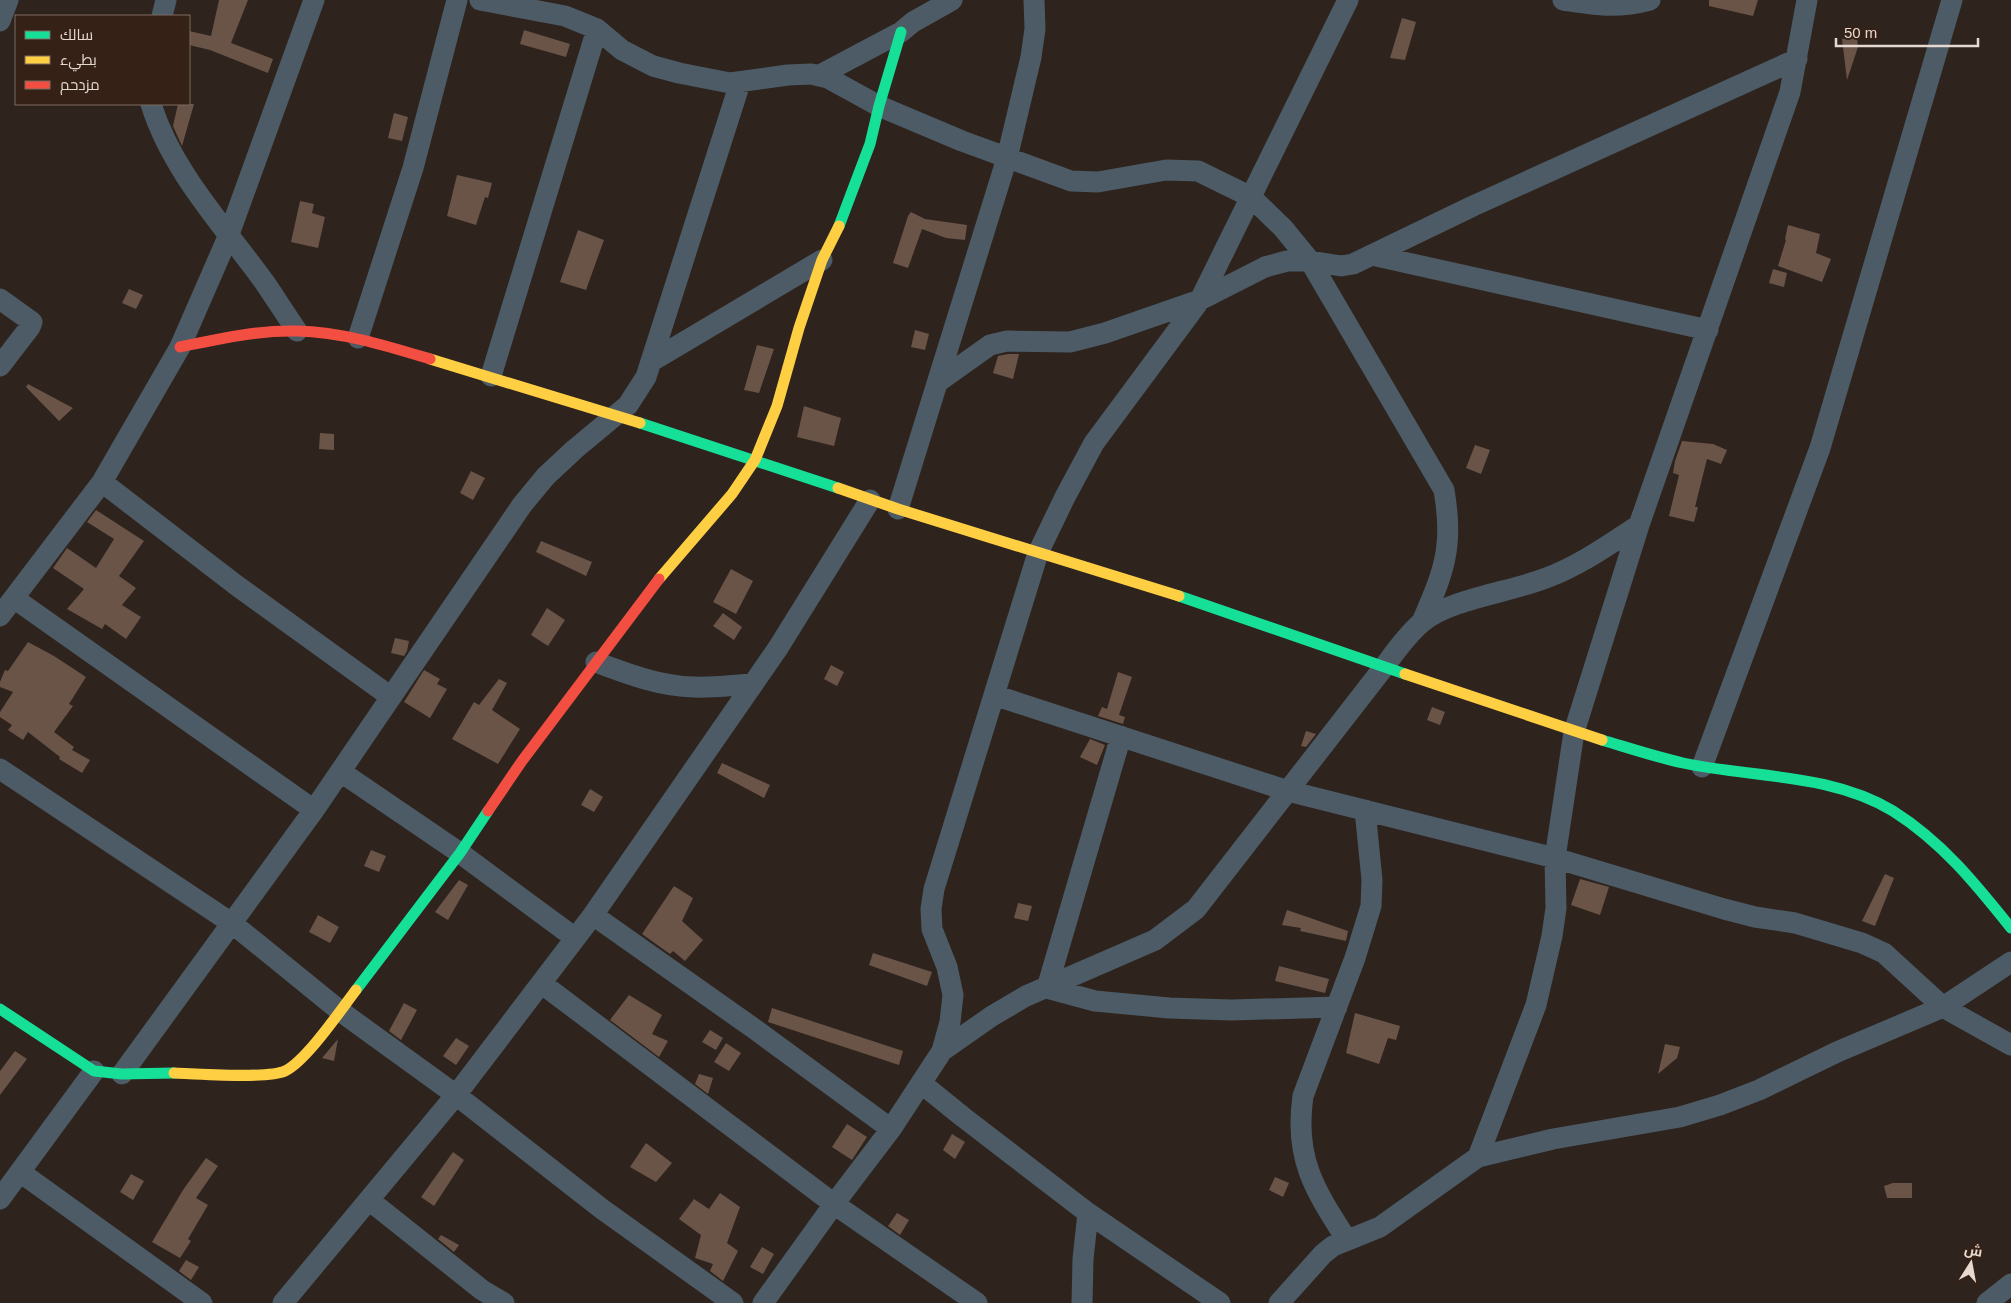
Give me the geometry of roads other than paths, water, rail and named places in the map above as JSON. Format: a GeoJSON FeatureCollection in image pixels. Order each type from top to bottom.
{"type":"FeatureCollection","features":[{"type":"Feature","properties":{"kind":"street"},"geometry":{"type":"LineString","coordinates":[[0,21],[8,0]]}},
{"type":"Feature","properties":{"kind":"street"},"geometry":{"type":"LineString","coordinates":[[162,15],[166,0]]}},
{"type":"Feature","properties":{"kind":"street"},"geometry":{"type":"LineString","coordinates":[[0,616],[15,599],[102,482],[180,347],[228,238],[314,0]]}},
{"type":"Feature","properties":{"kind":"street"},"geometry":{"type":"LineString","coordinates":[[358,338],[413,168],[457,0]]}},
{"type":"Feature","properties":{"kind":"street"},"geometry":{"type":"LineString","coordinates":[[480,0],[565,16],[597,29],[622,50],[653,66],[715,80],[740,83],[788,75],[811,74],[828,78],[879,106],[1007,158],[1071,181],[1098,182],[1166,170],[1198,171],[1250,197],[1283,228],[1310,261],[1444,490],[1447,514],[1447,546],[1437,584],[1422,622]]}},
{"type":"Feature","properties":{"kind":"street"},"geometry":{"type":"LineString","coordinates":[[818,76],[901,32],[913,22],[952,0]]}},
{"type":"Feature","properties":{"kind":"street"},"geometry":{"type":"LineString","coordinates":[[898,509],[1007,158],[1031,57],[1035,30],[1034,0]]}},
{"type":"Feature","properties":{"kind":"street"},"geometry":{"type":"LineString","coordinates":[[763,1303],[891,1129],[942,1051],[950,1022],[953,995],[947,967],[932,928],[931,909],[934,889],[1038,553],[1064,497],[1094,443],[1200,300],[1348,0]]}},
{"type":"Feature","properties":{"kind":"street"},"geometry":{"type":"LineString","coordinates":[[1563,0],[1599,6],[1628,6],[1650,0]]}},
{"type":"Feature","properties":{"kind":"street"},"geometry":{"type":"LineString","coordinates":[[1478,1157],[1536,1005],[1552,936],[1556,908],[1555,858],[1574,732],[1639,525],[1790,92],[1807,0]]}},
{"type":"Feature","properties":{"kind":"street"},"geometry":{"type":"LineString","coordinates":[[1702,767],[1820,448],[1952,0]]}},
{"type":"Feature","properties":{"kind":"street"},"geometry":{"type":"LineString","coordinates":[[490,376],[597,29]]}},
{"type":"Feature","properties":{"kind":"street"},"geometry":{"type":"LineString","coordinates":[[0,1009],[94,1071],[122,1074],[152,1072],[262,1076],[284,1072],[299,1062],[460,853],[522,761],[648,592],[732,494],[755,460],[777,406],[799,328],[822,260],[841,223],[870,144],[901,32]]}},
{"type":"Feature","properties":{"kind":"street"},"geometry":{"type":"LineString","coordinates":[[938,382],[990,346],[1007,341],[1070,342],[1105,333],[1200,300],[1264,267],[1287,261],[1310,261],[1347,266],[1473,206],[1797,59]]}},
{"type":"Feature","properties":{"kind":"street"},"geometry":{"type":"LineString","coordinates":[[122,1074],[233,924],[341,772],[522,505],[546,476],[575,449],[616,416],[637,393],[652,361],[679,270],[740,83]]}},
{"type":"Feature","properties":{"kind":"street"},"geometry":{"type":"LineString","coordinates":[[151,105],[166,146],[228,238],[265,284],[297,331]]}},
{"type":"Feature","properties":{"kind":"street"},"geometry":{"type":"LineString","coordinates":[[1372,255],[1708,330]]}},
{"type":"Feature","properties":{"kind":"street"},"geometry":{"type":"LineString","coordinates":[[652,361],[822,260]]}},
{"type":"Feature","properties":{"kind":"street"},"geometry":{"type":"LineString","coordinates":[[0,299],[32,322],[0,366]]}},
{"type":"Feature","properties":{"kind":"street"},"geometry":{"type":"LineString","coordinates":[[180,347],[245,334],[297,331],[358,338],[490,376],[755,460],[898,509],[1208,604],[1574,732],[1702,767],[1820,784],[1852,792],[1892,811],[1940,846],[1970,876],[2011,928]]}},
{"type":"Feature","properties":{"kind":"street"},"geometry":{"type":"LineString","coordinates":[[102,482],[236,585],[391,697]]}},
{"type":"Feature","properties":{"kind":"street"},"geometry":{"type":"LineString","coordinates":[[283,1303],[456,1095],[593,915],[778,648],[870,500]]}},
{"type":"Feature","properties":{"kind":"street"},"geometry":{"type":"LineString","coordinates":[[942,1051],[992,1016],[1026,996],[1155,940],[1196,908],[1410,634],[1422,622],[1438,613],[1469,601],[1547,578],[1590,556],[1639,525]]}},
{"type":"Feature","properties":{"kind":"street"},"geometry":{"type":"LineString","coordinates":[[15,599],[314,810]]}},
{"type":"Feature","properties":{"kind":"street"},"geometry":{"type":"LineString","coordinates":[[596,662],[638,678],[658,683],[694,687],[753,684]]}},
{"type":"Feature","properties":{"kind":"street"},"geometry":{"type":"LineString","coordinates":[[994,695],[1288,791],[1555,858],[1724,909],[1755,917],[1795,923],[1862,942],[1884,953],[1942,1007],[2011,1045]]}},
{"type":"Feature","properties":{"kind":"street"},"geometry":{"type":"LineString","coordinates":[[1047,988],[1120,736]]}},
{"type":"Feature","properties":{"kind":"street"},"geometry":{"type":"LineString","coordinates":[[0,770],[233,924],[340,1011],[456,1095],[602,1209],[733,1303]]}},
{"type":"Feature","properties":{"kind":"street"},"geometry":{"type":"LineString","coordinates":[[341,772],[460,853],[575,938]]}},
{"type":"Feature","properties":{"kind":"street"},"geometry":{"type":"LineString","coordinates":[[1347,1240],[1319,1197],[1310,1176],[1302,1150],[1300,1119],[1303,1096],[1355,958],[1371,906],[1372,880],[1365,810]]}},
{"type":"Feature","properties":{"kind":"street"},"geometry":{"type":"LineString","coordinates":[[593,915],[756,1030],[891,1129]]}},
{"type":"Feature","properties":{"kind":"street"},"geometry":{"type":"LineString","coordinates":[[1279,1303],[1323,1254],[1333,1246],[1380,1227],[1478,1157],[1553,1139],[1680,1118],[1720,1105],[1759,1090],[1837,1052],[1942,1007],[2011,962]]}},
{"type":"Feature","properties":{"kind":"street"},"geometry":{"type":"LineString","coordinates":[[541,983],[834,1204],[977,1303]]}},
{"type":"Feature","properties":{"kind":"street"},"geometry":{"type":"LineString","coordinates":[[1047,988],[1095,1001],[1169,1008],[1232,1010],[1337,1007]]}},
{"type":"Feature","properties":{"kind":"street"},"geometry":{"type":"LineString","coordinates":[[2,1193],[20,1172],[94,1071]]}},
{"type":"Feature","properties":{"kind":"street"},"geometry":{"type":"LineString","coordinates":[[921,1083],[1088,1213],[1220,1303]]}},
{"type":"Feature","properties":{"kind":"street"},"geometry":{"type":"LineString","coordinates":[[20,1172],[202,1303]]}},
{"type":"Feature","properties":{"kind":"street"},"geometry":{"type":"LineString","coordinates":[[369,1200],[482,1290],[504,1303]]}},
{"type":"Feature","properties":{"kind":"street"},"geometry":{"type":"LineString","coordinates":[[1082,1303],[1083,1259],[1088,1213]]}},
{"type":"Feature","properties":{"kind":"street"},"geometry":{"type":"LineString","coordinates":[[1987,1303],[2011,1284]]}}]}
